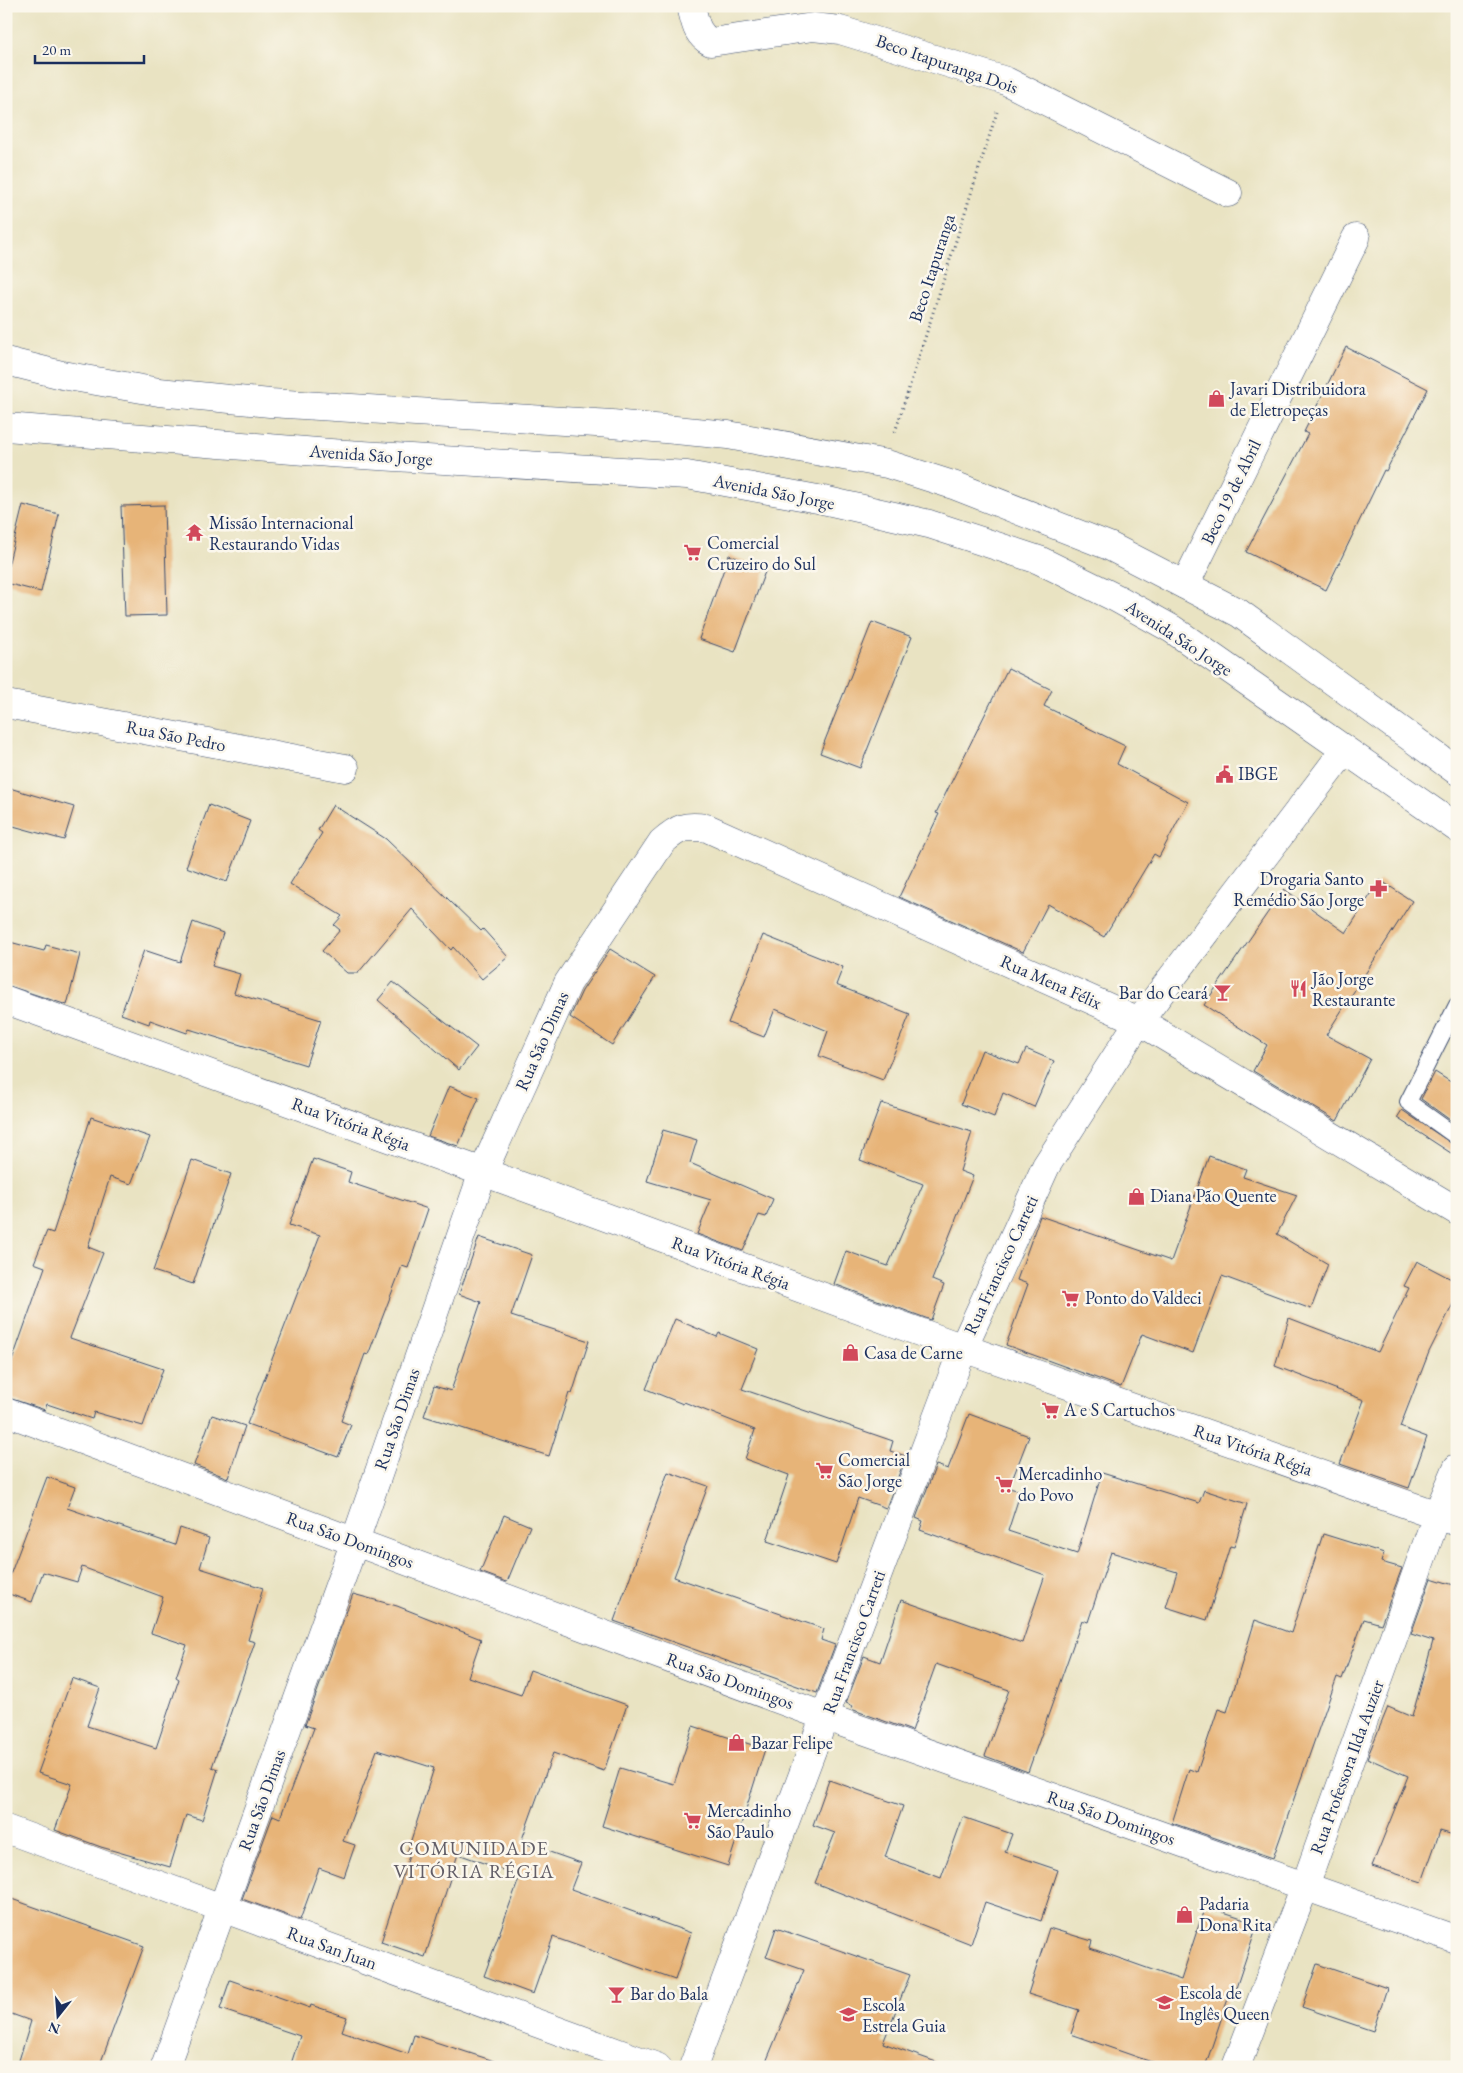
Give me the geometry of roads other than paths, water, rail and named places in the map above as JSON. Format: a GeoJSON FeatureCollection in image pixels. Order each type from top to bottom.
{"type":"FeatureCollection","features":[{"type":"Feature","properties":{"kind":"street","name":"Beco Itapuranga Dois"},"geometry":{"type":"LineString","coordinates":[[691,6],[695,23],[704,38],[711,42],[813,27],[840,30],[1006,81],[1228,193]]}},
{"type":"Feature","properties":{"kind":"street","name":"Beco 19 de Abril"},"geometry":{"type":"LineString","coordinates":[[1185,585],[1356,238]]}},
{"type":"Feature","properties":{"kind":"street"},"geometry":{"type":"LineString","coordinates":[[6,362],[62,375],[159,392],[270,403],[612,424],[709,434],[887,464],[956,486],[1109,546],[1239,613],[1457,771]]}},
{"type":"Feature","properties":{"kind":"street","name":"Avenida São Jorge"},"geometry":{"type":"LineString","coordinates":[[6,427],[330,453],[687,475],[823,500],[929,524],[1039,560],[1118,599],[1172,629],[1344,752],[1457,828]]}},
{"type":"Feature","properties":{"kind":"street","name":"Rua São Pedro"},"geometry":{"type":"LineString","coordinates":[[6,704],[345,768]]}},
{"type":"Feature","properties":{"kind":"street","name":"Rua Francisco Carreti"},"geometry":{"type":"LineString","coordinates":[[693,2067],[963,1348],[1046,1166],[1139,1021],[1344,752]]}},
{"type":"Feature","properties":{"kind":"street","name":"Rua São Dimas"},"geometry":{"type":"LineString","coordinates":[[165,2067],[355,1541],[483,1172],[568,983],[662,842],[674,831],[689,826],[707,828]]}},
{"type":"Feature","properties":{"kind":"street","name":"Rua Mena Félix"},"geometry":{"type":"LineString","coordinates":[[707,828],[1139,1021],[1457,1211]]}},
{"type":"Feature","properties":{"kind":"street","name":"Rua Vitória Régia"},"geometry":{"type":"LineString","coordinates":[[6,1000],[963,1348],[1447,1519]]}},
{"type":"Feature","properties":{"kind":"street","name":"Rua São Domingos"},"geometry":{"type":"LineString","coordinates":[[6,1412],[826,1717],[1457,1940]]}},
{"type":"Feature","properties":{"kind":"street","name":"Rua Professora Ilda Auzier"},"geometry":{"type":"LineString","coordinates":[[1236,2067],[1447,1519],[1457,1468]]}},
{"type":"Feature","properties":{"kind":"street","name":"Rua San Juan"},"geometry":{"type":"LineString","coordinates":[[6,1830],[657,2067]]}},
{"type":"Feature","properties":{"kind":"lane"},"geometry":{"type":"LineString","coordinates":[[1456,1006],[1408,1102],[1457,1137]]}},
{"type":"Feature","properties":{"kind":"place","name":"Javari Distribuidora de Eletropeças"},"geometry":{"type":"Point","coordinates":[1216,399]}},
{"type":"Feature","properties":{"kind":"place","name":"Missão Internacional Restaurando Vidas"},"geometry":{"type":"Point","coordinates":[195,533]}},
{"type":"Feature","properties":{"kind":"place","name":"Comercial Cruzeiro do Sul"},"geometry":{"type":"Point","coordinates":[693,553]}},
{"type":"Feature","properties":{"kind":"place","name":"IBGE"},"geometry":{"type":"Point","coordinates":[1224,774]}},
{"type":"Feature","properties":{"kind":"place","name":"Drogaria Santo Remédio São Jorge"},"geometry":{"type":"Point","coordinates":[1378,889]}},
{"type":"Feature","properties":{"kind":"place","name":"Jão Jorge Restaurante"},"geometry":{"type":"Point","coordinates":[1298,989]}},
{"type":"Feature","properties":{"kind":"place","name":"Bar do Ceará"},"geometry":{"type":"Point","coordinates":[1222,993]}},
{"type":"Feature","properties":{"kind":"place","name":"Diana Pão Quente"},"geometry":{"type":"Point","coordinates":[1136,1196]}},
{"type":"Feature","properties":{"kind":"place","name":"Ponto do Valdeci"},"geometry":{"type":"Point","coordinates":[1071,1298]}},
{"type":"Feature","properties":{"kind":"place","name":"Casa de Carne"},"geometry":{"type":"Point","coordinates":[850,1353]}},
{"type":"Feature","properties":{"kind":"place","name":"A e S Cartuchos"},"geometry":{"type":"Point","coordinates":[1050,1410]}},
{"type":"Feature","properties":{"kind":"place","name":"Comercial São Jorge"},"geometry":{"type":"Point","coordinates":[824,1470]}},
{"type":"Feature","properties":{"kind":"place","name":"Mercadinho do Povo"},"geometry":{"type":"Point","coordinates":[1004,1484]}},
{"type":"Feature","properties":{"kind":"place","name":"Bazar Felipe"},"geometry":{"type":"Point","coordinates":[737,1743]}},
{"type":"Feature","properties":{"kind":"place","name":"Mercadinho São Paulo"},"geometry":{"type":"Point","coordinates":[693,1821]}},
{"type":"Feature","properties":{"kind":"place","name":"Padaria Dona Rita"},"geometry":{"type":"Point","coordinates":[1185,1914]}},
{"type":"Feature","properties":{"kind":"place","name":"Bar do Bala"},"geometry":{"type":"Point","coordinates":[616,1994]}},
{"type":"Feature","properties":{"kind":"place","name":"Escola de Inglês Queen"},"geometry":{"type":"Point","coordinates":[1165,2003]}},
{"type":"Feature","properties":{"kind":"place","name":"Escola Estrela Guia"},"geometry":{"type":"Point","coordinates":[848,2015]}},
{"type":"Feature","properties":{"kind":"district","name":"COMUNIDADE VITÓRIA RÉGIA"},"geometry":{"type":"Point","coordinates":[474,1860]}}]}
